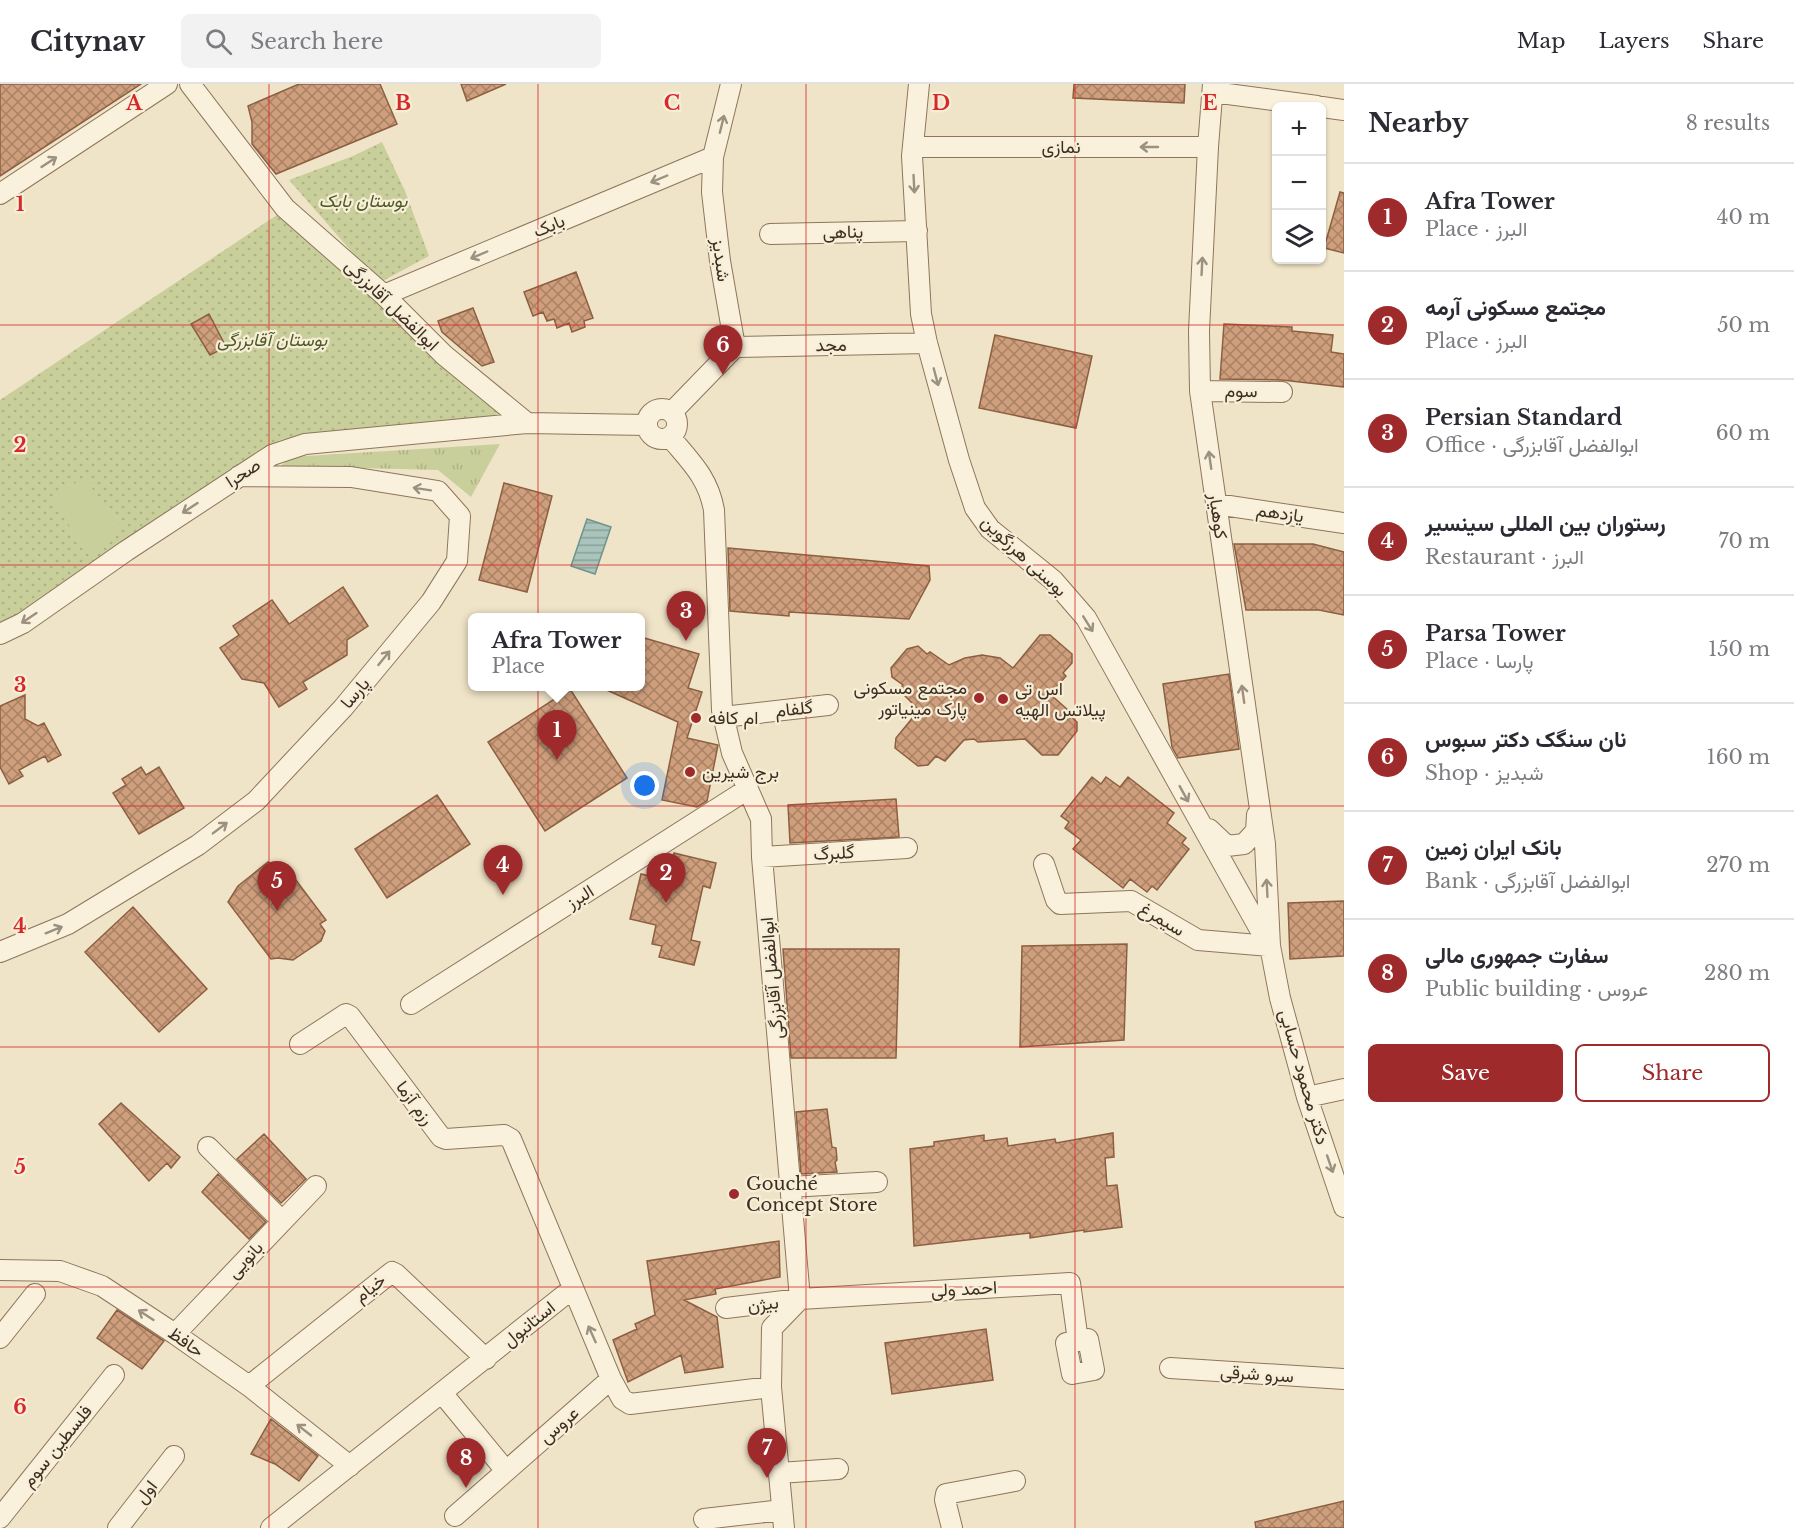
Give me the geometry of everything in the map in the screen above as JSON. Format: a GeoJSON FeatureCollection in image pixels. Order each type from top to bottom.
{"type":"FeatureCollection","features":[{"type":"Feature","properties":{"kind":"street"},"geometry":{"type":"LineString","coordinates":[[0,194],[167,84]]}},
{"type":"Feature","properties":{"kind":"street","name":"ابوالفضل آقابزرگی"},"geometry":{"type":"LineString","coordinates":[[190,84],[285,208],[384,295],[444,355],[527,423]]}},
{"type":"Feature","properties":{"kind":"street","name":"شبدیز"},"geometry":{"type":"LineString","coordinates":[[730,84],[713,157],[712,192],[720,261],[735,348]]}},
{"type":"Feature","properties":{"kind":"street","name":"بوسنی هرزگوین"},"geometry":{"type":"LineString","coordinates":[[919,84],[913,147],[921,314],[959,460],[975,508],[990,529],[1053,580],[1086,618],[1270,946]]}},
{"type":"Feature","properties":{"kind":"street"},"geometry":{"type":"LineString","coordinates":[[1213,88],[1294,102]]}},
{"type":"Feature","properties":{"kind":"street","name":"کوهیار"},"geometry":{"type":"LineString","coordinates":[[1213,88],[1199,331],[1200,391],[1265,844],[1270,946]]}},
{"type":"Feature","properties":{"kind":"street"},"geometry":{"type":"LineString","coordinates":[[1326,108],[1344,110]]}},
{"type":"Feature","properties":{"kind":"street","name":"نمازی"},"geometry":{"type":"LineString","coordinates":[[913,147],[1208,147]]}},
{"type":"Feature","properties":{"kind":"street","name":"بابک"},"geometry":{"type":"LineString","coordinates":[[384,295],[713,157]]}},
{"type":"Feature","properties":{"kind":"street","name":"پناهی"},"geometry":{"type":"LineString","coordinates":[[770,234],[917,231]]}},
{"type":"Feature","properties":{"kind":"street","name":"مجد"},"geometry":{"type":"LineString","coordinates":[[735,348],[927,343]]}},
{"type":"Feature","properties":{"kind":"street"},"geometry":{"type":"LineString","coordinates":[[672,412],[735,348]]}},
{"type":"Feature","properties":{"kind":"street","name":"سوم"},"geometry":{"type":"LineString","coordinates":[[1200,391],[1282,392]]}},
{"type":"Feature","properties":{"kind":"street"},"geometry":{"type":"LineString","coordinates":[[661,408],[672,412],[676,417],[677,428],[670,437],[664,439],[653,436],[647,425],[647,419],[655,410],[661,408]]}},
{"type":"Feature","properties":{"kind":"street"},"geometry":{"type":"LineString","coordinates":[[527,423],[647,425]]}},
{"type":"Feature","properties":{"kind":"street","name":"صحرا"},"geometry":{"type":"LineString","coordinates":[[0,634],[22,623],[126,550],[272,455],[305,444],[527,423]]}},
{"type":"Feature","properties":{"kind":"street","name":"ابوالفضل آقابزرگی"},"geometry":{"type":"LineString","coordinates":[[670,437],[705,480],[714,510],[723,717],[732,753],[761,819],[762,857],[800,1299]]}},
{"type":"Feature","properties":{"kind":"street","name":"پارسا"},"geometry":{"type":"LineString","coordinates":[[0,952],[68,924],[198,845],[256,801],[343,708],[431,602],[457,561],[460,516],[438,491],[351,477],[239,476]]}},
{"type":"Feature","properties":{"kind":"street","name":"یازدهم"},"geometry":{"type":"LineString","coordinates":[[1216,504],[1344,523]]}},
{"type":"Feature","properties":{"kind":"street","name":"گلفام"},"geometry":{"type":"LineString","coordinates":[[723,717],[828,705]]}},
{"type":"Feature","properties":{"kind":"street","name":"البرز"},"geometry":{"type":"LineString","coordinates":[[411,1004],[748,789]]}},
{"type":"Feature","properties":{"kind":"street"},"geometry":{"type":"LineString","coordinates":[[1200,822],[1227,846],[1244,844],[1256,831],[1259,803]]}},
{"type":"Feature","properties":{"kind":"street","name":"گلبرگ"},"geometry":{"type":"LineString","coordinates":[[762,857],[907,848]]}},
{"type":"Feature","properties":{"kind":"street","name":"سیمرغ"},"geometry":{"type":"LineString","coordinates":[[1044,864],[1056,900],[1060,904],[1131,901],[1198,940],[1270,946]]}},
{"type":"Feature","properties":{"kind":"street","name":"دکتر محمود حسابی"},"geometry":{"type":"LineString","coordinates":[[1270,946],[1280,998],[1307,1097],[1344,1207]]}},
{"type":"Feature","properties":{"kind":"street","name":"رزم آزما"},"geometry":{"type":"LineString","coordinates":[[300,1044],[346,1014],[350,1016],[441,1137],[446,1139],[508,1136],[572,1289]]}},
{"type":"Feature","properties":{"kind":"street"},"geometry":{"type":"LineString","coordinates":[[1307,1097],[1344,1089]]}},
{"type":"Feature","properties":{"kind":"street"},"geometry":{"type":"LineString","coordinates":[[208,1148],[282,1221]]}},
{"type":"Feature","properties":{"kind":"street"},"geometry":{"type":"LineString","coordinates":[[790,1187],[877,1182]]}},
{"type":"Feature","properties":{"kind":"street","name":"بانویی"},"geometry":{"type":"LineString","coordinates":[[175,1334],[315,1186]]}},
{"type":"Feature","properties":{"kind":"street","name":"حافظ"},"geometry":{"type":"LineString","coordinates":[[0,1270],[60,1271],[102,1287],[249,1386],[350,1466]]}},
{"type":"Feature","properties":{"kind":"street","name":"خیام"},"geometry":{"type":"LineString","coordinates":[[249,1386],[392,1272],[486,1359]]}},
{"type":"Feature","properties":{"kind":"street","name":"احمد ولی"},"geometry":{"type":"LineString","coordinates":[[800,1299],[1070,1283],[1078,1341]]}},
{"type":"Feature","properties":{"kind":"street","name":"استانبول"},"geometry":{"type":"LineString","coordinates":[[271,1528],[572,1289],[611,1379],[622,1399],[630,1404],[771,1388]]}},
{"type":"Feature","properties":{"kind":"street"},"geometry":{"type":"LineString","coordinates":[[0,1338],[35,1294]]}},
{"type":"Feature","properties":{"kind":"street"},"geometry":{"type":"LineString","coordinates":[[704,1519],[783,1519],[771,1388],[772,1328],[800,1299]]}},
{"type":"Feature","properties":{"kind":"street","name":"بیژن"},"geometry":{"type":"LineString","coordinates":[[726,1308],[800,1299]]}},
{"type":"Feature","properties":{"kind":"street","name":"سرو شرقی"},"geometry":{"type":"LineString","coordinates":[[1170,1368],[1344,1379]]}},
{"type":"Feature","properties":{"kind":"street","name":"فلسطین سوم"},"geometry":{"type":"LineString","coordinates":[[0,1518],[114,1375]]}},
{"type":"Feature","properties":{"kind":"street","name":"عروس"},"geometry":{"type":"LineString","coordinates":[[455,1516],[611,1379]]}},
{"type":"Feature","properties":{"kind":"street"},"geometry":{"type":"LineString","coordinates":[[442,1393],[506,1471]]}},
{"type":"Feature","properties":{"kind":"street","name":"اول"},"geometry":{"type":"LineString","coordinates":[[118,1528],[174,1456]]}},
{"type":"Feature","properties":{"kind":"street"},"geometry":{"type":"LineString","coordinates":[[779,1473],[838,1469]]}},
{"type":"Feature","properties":{"kind":"street"},"geometry":{"type":"LineString","coordinates":[[952,1528],[945,1500],[946,1494],[1015,1481]]}},
{"type":"Feature","properties":{"kind":"green space","name":"بوستان بابک"},"geometry":{"type":"Polygon","coordinates":[[[382,142],[405,191],[429,256],[379,283],[289,180],[353,156],[382,142]]]}},
{"type":"Feature","properties":{"kind":"green space","name":"بوستان آقابزرگی"},"geometry":{"type":"Polygon","coordinates":[[[280,213],[507,416],[280,440],[17,615],[0,623],[0,400],[280,213]]]}},
{"type":"Feature","properties":{"kind":"green space"},"geometry":{"type":"Polygon","coordinates":[[[500,444],[471,497],[438,470],[281,466],[290,457],[500,444]]]}},
{"type":"Feature","properties":{"kind":"green space"},"geometry":{"type":"Polygon","coordinates":[[[84,477],[122,530],[89,553],[51,500],[84,477]]]}},
{"type":"Feature","properties":{"kind":"water"},"geometry":{"type":"Polygon","coordinates":[[[587,519],[611,527],[595,574],[571,566],[587,519]]]}},
{"type":"Feature","properties":{"kind":"building"},"geometry":{"type":"Polygon","coordinates":[[[0,84],[141,84],[0,176],[0,84]]]}},
{"type":"Feature","properties":{"kind":"building"},"geometry":{"type":"Polygon","coordinates":[[[299,84],[380,84],[397,124],[276,174],[252,144],[252,122],[248,106],[299,84]]]}},
{"type":"Feature","properties":{"kind":"building"},"geometry":{"type":"Polygon","coordinates":[[[461,84],[506,84],[467,101],[461,84]]]}},
{"type":"Feature","properties":{"kind":"building"},"geometry":{"type":"Polygon","coordinates":[[[1074,84],[1185,84],[1184,103],[1073,98],[1074,84]]]}},
{"type":"Feature","properties":{"kind":"building"},"geometry":{"type":"Polygon","coordinates":[[[1340,192],[1344,193],[1344,253],[1326,248],[1326,241],[1340,192]]]}},
{"type":"Feature","properties":{"kind":"building"},"geometry":{"type":"Polygon","coordinates":[[[576,272],[593,318],[584,321],[585,327],[572,332],[569,323],[557,328],[554,319],[547,321],[543,312],[533,316],[524,292],[576,272]]]}},
{"type":"Feature","properties":{"kind":"building"},"geometry":{"type":"Polygon","coordinates":[[[473,308],[494,362],[482,366],[442,332],[438,321],[473,308]]]}},
{"type":"Feature","properties":{"kind":"building"},"geometry":{"type":"Polygon","coordinates":[[[209,314],[226,347],[210,355],[191,324],[209,314]]]}},
{"type":"Feature","properties":{"kind":"building"},"geometry":{"type":"Polygon","coordinates":[[[1224,324],[1292,327],[1292,331],[1333,335],[1331,352],[1344,354],[1344,387],[1282,380],[1220,379],[1224,324]]]}},
{"type":"Feature","properties":{"kind":"building"},"geometry":{"type":"Polygon","coordinates":[[[995,335],[1092,356],[1076,428],[979,408],[995,335]]]}},
{"type":"Feature","properties":{"kind":"building"},"geometry":{"type":"Polygon","coordinates":[[[504,483],[552,496],[527,592],[479,580],[504,483]]]}},
{"type":"Feature","properties":{"kind":"building"},"geometry":{"type":"Polygon","coordinates":[[[1234,544],[1313,544],[1344,552],[1344,615],[1319,610],[1246,610],[1234,544]]]}},
{"type":"Feature","properties":{"kind":"building"},"geometry":{"type":"Polygon","coordinates":[[[728,548],[929,566],[930,580],[909,619],[789,612],[789,616],[730,611],[728,548]]]}},
{"type":"Feature","properties":{"kind":"building"},"geometry":{"type":"Polygon","coordinates":[[[343,587],[368,626],[347,640],[347,655],[303,682],[307,689],[279,707],[264,683],[242,679],[220,648],[239,635],[233,626],[272,600],[289,624],[343,587]]]}},
{"type":"Feature","properties":{"kind":"building","name":"مجتمع مسکونی پارک مینیاتور"},"geometry":{"type":"Polygon","coordinates":[[[1040,635],[1050,635],[1072,654],[1072,663],[1063,673],[1066,676],[1050,694],[1069,711],[1068,714],[1077,722],[1077,731],[1058,755],[1042,755],[1025,739],[978,742],[974,739],[964,740],[945,761],[936,756],[928,765],[918,766],[895,748],[896,738],[919,710],[899,690],[903,685],[892,677],[891,668],[907,649],[918,646],[927,654],[930,652],[949,665],[965,658],[982,655],[1000,658],[1013,668],[1040,635]]]}},
{"type":"Feature","properties":{"kind":"building"},"geometry":{"type":"Polygon","coordinates":[[[645,638],[699,654],[688,688],[702,692],[687,738],[718,745],[707,801],[697,807],[662,800],[678,722],[609,691],[645,691],[645,638]]]}},
{"type":"Feature","properties":{"kind":"building"},"geometry":{"type":"Polygon","coordinates":[[[1229,674],[1239,749],[1178,758],[1172,747],[1163,684],[1229,674]]]}},
{"type":"Feature","properties":{"kind":"building"},"geometry":{"type":"Polygon","coordinates":[[[567,691],[571,691],[627,778],[545,831],[488,742],[567,691]]]}},
{"type":"Feature","properties":{"kind":"building"},"geometry":{"type":"Polygon","coordinates":[[[25,695],[25,719],[38,726],[44,723],[61,755],[48,762],[45,756],[19,770],[23,776],[9,784],[0,767],[0,706],[25,695]]]}},
{"type":"Feature","properties":{"kind":"building"},"geometry":{"type":"Polygon","coordinates":[[[141,767],[146,775],[159,767],[184,808],[139,834],[113,793],[126,785],[122,779],[141,767]]]}},
{"type":"Feature","properties":{"kind":"building"},"geometry":{"type":"Polygon","coordinates":[[[1092,777],[1101,784],[1106,777],[1120,787],[1128,777],[1174,813],[1167,823],[1186,838],[1182,843],[1189,849],[1157,890],[1152,886],[1147,892],[1130,879],[1123,888],[1073,849],[1081,840],[1065,828],[1069,822],[1061,816],[1092,777]]]}},
{"type":"Feature","properties":{"kind":"building"},"geometry":{"type":"Polygon","coordinates":[[[437,795],[470,844],[387,898],[355,849],[437,795]]]}},
{"type":"Feature","properties":{"kind":"building"},"geometry":{"type":"Polygon","coordinates":[[[896,799],[899,837],[790,843],[788,805],[896,799]]]}},
{"type":"Feature","properties":{"kind":"building"},"geometry":{"type":"Polygon","coordinates":[[[674,853],[716,863],[710,888],[703,886],[691,940],[700,942],[694,965],[659,957],[662,946],[652,944],[656,925],[630,919],[641,874],[667,880],[674,853]]]}},
{"type":"Feature","properties":{"kind":"building"},"geometry":{"type":"Polygon","coordinates":[[[268,862],[275,866],[283,863],[326,920],[320,924],[325,931],[321,941],[293,960],[271,959],[228,902],[238,886],[268,862]]]}},
{"type":"Feature","properties":{"kind":"building"},"geometry":{"type":"Polygon","coordinates":[[[1344,901],[1344,956],[1290,959],[1288,903],[1344,901]]]}},
{"type":"Feature","properties":{"kind":"building"},"geometry":{"type":"Polygon","coordinates":[[[133,907],[207,989],[159,1032],[85,952],[133,907]]]}},
{"type":"Feature","properties":{"kind":"building"},"geometry":{"type":"Polygon","coordinates":[[[1127,944],[1124,1040],[1020,1047],[1022,946],[1127,944]]]}},
{"type":"Feature","properties":{"kind":"building"},"geometry":{"type":"Polygon","coordinates":[[[783,949],[899,949],[896,1058],[791,1058],[783,949]]]}},
{"type":"Feature","properties":{"kind":"building"},"geometry":{"type":"Polygon","coordinates":[[[121,1103],[180,1157],[171,1168],[167,1163],[149,1181],[99,1124],[121,1103]]]}},
{"type":"Feature","properties":{"kind":"building"},"geometry":{"type":"Polygon","coordinates":[[[827,1109],[832,1147],[836,1148],[837,1172],[801,1174],[796,1112],[827,1109]]]}},
{"type":"Feature","properties":{"kind":"building"},"geometry":{"type":"Polygon","coordinates":[[[1113,1133],[1114,1157],[1105,1158],[1107,1186],[1117,1185],[1122,1227],[1030,1238],[1030,1233],[914,1246],[910,1149],[934,1146],[934,1142],[984,1135],[984,1141],[1007,1138],[1008,1146],[1055,1139],[1056,1143],[1113,1133]]]}},
{"type":"Feature","properties":{"kind":"building"},"geometry":{"type":"Polygon","coordinates":[[[264,1134],[306,1179],[281,1203],[237,1159],[264,1134]]]}},
{"type":"Feature","properties":{"kind":"building"},"geometry":{"type":"Polygon","coordinates":[[[218,1174],[266,1222],[249,1239],[202,1192],[218,1174]]]}},
{"type":"Feature","properties":{"kind":"building"},"geometry":{"type":"Polygon","coordinates":[[[779,1241],[780,1277],[715,1289],[716,1294],[684,1300],[717,1317],[723,1367],[685,1373],[681,1355],[628,1382],[613,1340],[637,1329],[635,1324],[655,1315],[647,1261],[779,1241]]]}},
{"type":"Feature","properties":{"kind":"building"},"geometry":{"type":"Polygon","coordinates":[[[117,1310],[164,1341],[142,1369],[97,1338],[117,1310]]]}},
{"type":"Feature","properties":{"kind":"building"},"geometry":{"type":"Polygon","coordinates":[[[986,1329],[993,1380],[892,1394],[885,1343],[986,1329]]]}},
{"type":"Feature","properties":{"kind":"building"},"geometry":{"type":"Polygon","coordinates":[[[271,1419],[318,1456],[299,1481],[275,1464],[251,1454],[271,1419]]]}},
{"type":"Feature","properties":{"kind":"building"},"geometry":{"type":"Polygon","coordinates":[[[1344,1501],[1344,1528],[1256,1528],[1255,1522],[1344,1501]]]}},
{"type":"Feature","properties":{"kind":"place","name":"نان سنگک دکتر سبوس"},"geometry":{"type":"Point","coordinates":[723,375]}},
{"type":"Feature","properties":{"kind":"place","name":"Persian Standard"},"geometry":{"type":"Point","coordinates":[686,641]}},
{"type":"Feature","properties":{"kind":"place","name":"مجتمع مسکونی پارک مینیاتور"},"geometry":{"type":"Point","coordinates":[979,698]}},
{"type":"Feature","properties":{"kind":"place","name":"اس تی پیلاتس الهیه"},"geometry":{"type":"Point","coordinates":[1003,699]}},
{"type":"Feature","properties":{"kind":"place","name":"ام کافه"},"geometry":{"type":"Point","coordinates":[696,718]}},
{"type":"Feature","properties":{"kind":"place","name":"Afra Tower"},"geometry":{"type":"Point","coordinates":[557,760]}},
{"type":"Feature","properties":{"kind":"place","name":"برج شیرین"},"geometry":{"type":"Point","coordinates":[690,772]}},
{"type":"Feature","properties":{"kind":"place","name":"رستوران بین المللی سینسیر"},"geometry":{"type":"Point","coordinates":[503,895]}},
{"type":"Feature","properties":{"kind":"place","name":"مجتمع مسکونی آرمه"},"geometry":{"type":"Point","coordinates":[666,903]}},
{"type":"Feature","properties":{"kind":"place","name":"Parsa Tower"},"geometry":{"type":"Point","coordinates":[277,911]}},
{"type":"Feature","properties":{"kind":"place","name":"Gouché Concept Store"},"geometry":{"type":"Point","coordinates":[734,1194]}},
{"type":"Feature","properties":{"kind":"place","name":"بانک ایران زمین"},"geometry":{"type":"Point","coordinates":[767,1478]}},
{"type":"Feature","properties":{"kind":"place","name":"سفارت جمهوری مالی"},"geometry":{"type":"Point","coordinates":[466,1488]}}]}
